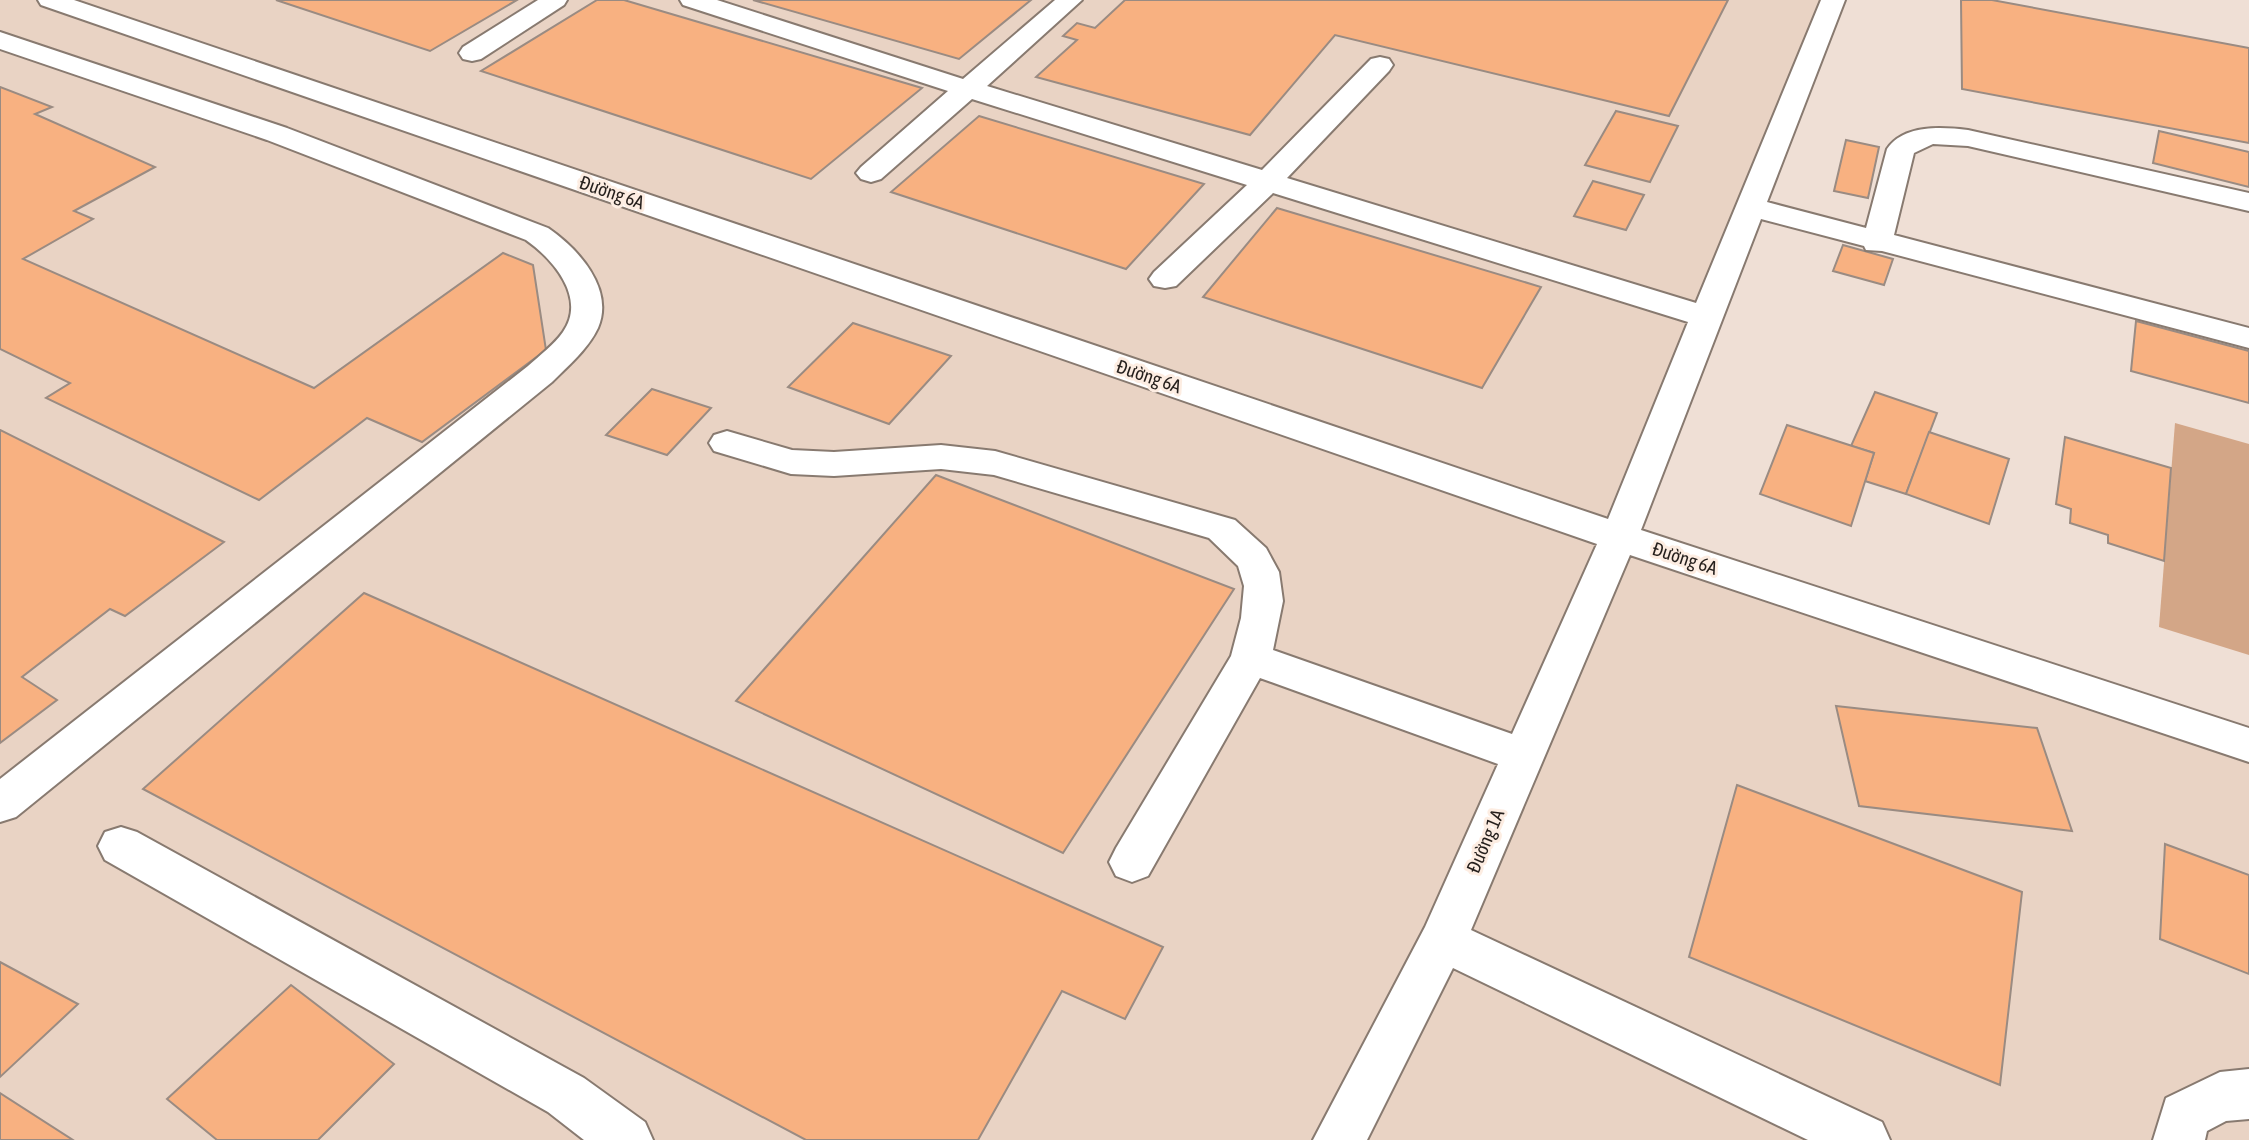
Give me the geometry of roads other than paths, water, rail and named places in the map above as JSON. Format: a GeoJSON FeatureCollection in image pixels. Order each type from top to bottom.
{"type":"FeatureCollection","features":[{"type":"Feature","properties":{"kind":"street","name":"Đường 6A"},"geometry":{"type":"LineString","coordinates":[[50,0],[1619,537],[2249,745]]}},
{"type":"Feature","properties":{"kind":"street"},"geometry":{"type":"LineString","coordinates":[[472,53],[555,0]]}},
{"type":"Feature","properties":{"kind":"street"},"geometry":{"type":"LineString","coordinates":[[692,0],[968,89],[1707,317]]}},
{"type":"Feature","properties":{"kind":"street"},"geometry":{"type":"LineString","coordinates":[[870,173],[1070,0]]}},
{"type":"Feature","properties":{"kind":"street","name":"Đường 1A"},"geometry":{"type":"LineString","coordinates":[[1339,1140],[1443,940],[1619,537],[1833,0]]}},
{"type":"Feature","properties":{"kind":"street"},"geometry":{"type":"LineString","coordinates":[[0,40],[277,134],[537,234],[557,246],[570,262],[580,281],[585,302],[584,324],[569,345],[540,374],[0,804]]}},
{"type":"Feature","properties":{"kind":"street"},"geometry":{"type":"LineString","coordinates":[[1165,279],[1269,180],[1380,65]]}},
{"type":"Feature","properties":{"kind":"street"},"geometry":{"type":"LineString","coordinates":[[1877,243],[1901,149],[1918,138],[1940,135],[1981,141],[2249,202]]}},
{"type":"Feature","properties":{"kind":"street"},"geometry":{"type":"LineString","coordinates":[[1751,207],[1877,243],[2249,338]]}},
{"type":"Feature","properties":{"kind":"street"},"geometry":{"type":"LineString","coordinates":[[727,443],[791,462],[834,464],[941,457],[995,463],[1222,529],[1245,545],[1259,565],[1265,603],[1251,658],[1132,862]]}},
{"type":"Feature","properties":{"kind":"street"},"geometry":{"type":"LineString","coordinates":[[1251,658],[1522,755]]}},
{"type":"Feature","properties":{"kind":"street"},"geometry":{"type":"LineString","coordinates":[[121,846],[566,1095],[627,1140]]}},
{"type":"Feature","properties":{"kind":"street"},"geometry":{"type":"LineString","coordinates":[[1443,940],[1864,1140]]}},
{"type":"Feature","properties":{"kind":"street"},"geometry":{"type":"LineString","coordinates":[[2179,1140],[2184,1116],[2220,1097],[2249,1094]]}}]}
